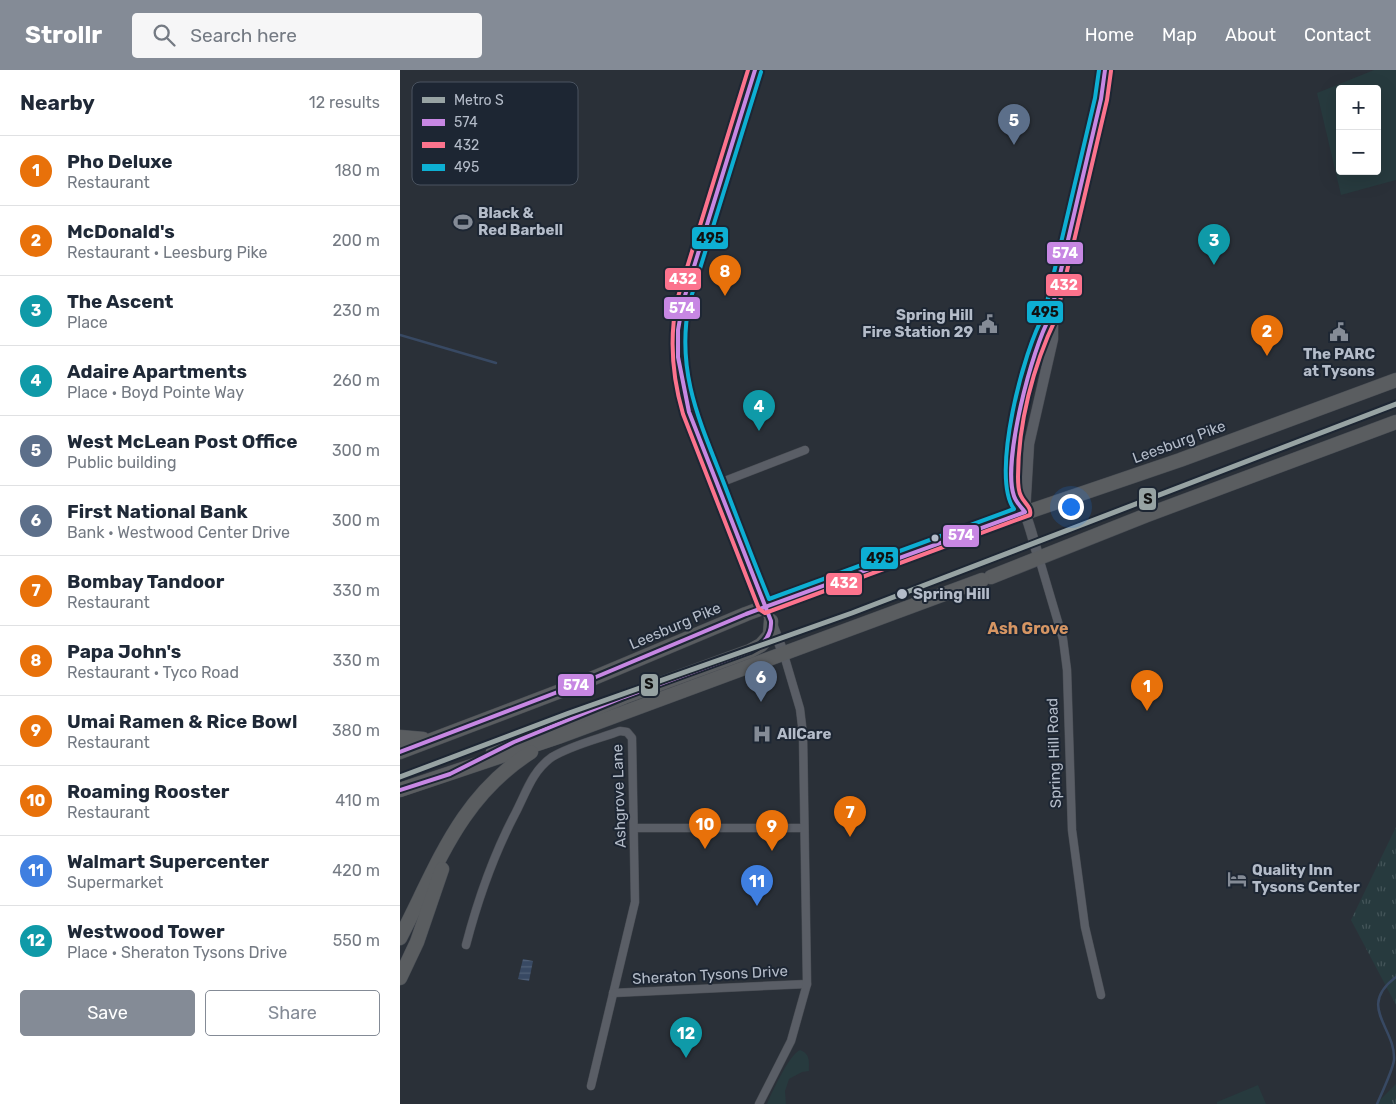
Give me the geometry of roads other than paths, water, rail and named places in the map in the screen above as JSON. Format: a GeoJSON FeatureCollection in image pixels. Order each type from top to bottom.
{"type":"FeatureCollection","features":[{"type":"Feature","properties":{"kind":"highway","name":"Leesburg Pike"},"geometry":{"type":"LineString","coordinates":[[400,752],[576,685],[765,607],[1024,512],[1190,457],[1396,380]]}},
{"type":"Feature","properties":{"kind":"highway"},"geometry":{"type":"LineString","coordinates":[[400,790],[561,736],[784,655],[986,579],[1147,514],[1396,422]]}},
{"type":"Feature","properties":{"kind":"highway"},"geometry":{"type":"LineString","coordinates":[[450,774],[514,742],[624,697],[752,650],[770,635],[771,622]]}},
{"type":"Feature","properties":{"kind":"highway"},"geometry":{"type":"LineString","coordinates":[[400,738],[417,739],[441,736]]}},
{"type":"Feature","properties":{"kind":"highway"},"geometry":{"type":"LineString","coordinates":[[400,938],[456,828],[473,802],[498,776],[534,750],[561,736]]}},
{"type":"Feature","properties":{"kind":"highway"},"geometry":{"type":"LineString","coordinates":[[400,978],[420,935],[456,828]]}},
{"type":"Feature","properties":{"kind":"main road"},"geometry":{"type":"LineString","coordinates":[[755,70],[683,302],[677,339],[679,373],[683,392],[784,655]]}},
{"type":"Feature","properties":{"kind":"main road","name":"Spring Hill Road"},"geometry":{"type":"LineString","coordinates":[[1039,558],[1024,512],[1013,495],[1011,470],[1013,445],[1036,346],[1050,317],[1101,99],[1105,70]]}},
{"type":"Feature","properties":{"kind":"main road","name":"Spring Hill Road"},"geometry":{"type":"LineString","coordinates":[[1024,512],[1030,438],[1053,339],[1053,325],[1050,317]]}},
{"type":"Feature","properties":{"kind":"street"},"geometry":{"type":"LineString","coordinates":[[717,484],[805,450]]}},
{"type":"Feature","properties":{"kind":"street","name":"Spring Hill Road"},"geometry":{"type":"LineString","coordinates":[[1039,558],[1062,639],[1067,670],[1072,830],[1085,927],[1101,995]]}},
{"type":"Feature","properties":{"kind":"street"},"geometry":{"type":"LineString","coordinates":[[759,1104],[791,1041],[807,984],[801,717],[784,655]]}},
{"type":"Feature","properties":{"kind":"street","name":"Ashgrove Lane"},"geometry":{"type":"LineString","coordinates":[[466,945],[478,899],[512,819],[536,772],[553,757],[620,731],[630,735],[635,828],[635,902],[591,1086]]}},
{"type":"Feature","properties":{"kind":"street"},"geometry":{"type":"LineString","coordinates":[[635,828],[804,828]]}},
{"type":"Feature","properties":{"kind":"street","name":"Sheraton Tysons Drive"},"geometry":{"type":"LineString","coordinates":[[613,993],[807,984]]}},
{"type":"Feature","properties":{"kind":"water"},"geometry":{"type":"Polygon","coordinates":[[[523,959],[533,961],[529,981],[518,979],[523,959]]]}},
{"type":"Feature","properties":{"kind":"waterway"},"geometry":{"type":"LineString","coordinates":[[400,335],[496,363]]}},
{"type":"Feature","properties":{"kind":"waterway"},"geometry":{"type":"LineString","coordinates":[[1377,1104],[1394,1060],[1390,1037],[1378,1008],[1379,998],[1385,988],[1396,977]]}},
{"type":"Feature","properties":{"kind":"metro line","name":"S"},"geometry":{"type":"LineString","coordinates":[[400,777],[569,713],[852,613],[1396,404]]}},
{"type":"Feature","properties":{"kind":"place","name":"West McLean Post Office"},"geometry":{"type":"Point","coordinates":[1014,145]}},
{"type":"Feature","properties":{"kind":"place","name":"Black & Red Barbell"},"geometry":{"type":"Point","coordinates":[463,222]}},
{"type":"Feature","properties":{"kind":"place","name":"The Ascent"},"geometry":{"type":"Point","coordinates":[1214,265]}},
{"type":"Feature","properties":{"kind":"place","name":"Papa John's"},"geometry":{"type":"Point","coordinates":[725,296]}},
{"type":"Feature","properties":{"kind":"place","name":"Spring Hill Fire Station 29"},"geometry":{"type":"Point","coordinates":[988,324]}},
{"type":"Feature","properties":{"kind":"place","name":"The PARC at Tysons"},"geometry":{"type":"Point","coordinates":[1339,332]}},
{"type":"Feature","properties":{"kind":"place","name":"McDonald's"},"geometry":{"type":"Point","coordinates":[1267,356]}},
{"type":"Feature","properties":{"kind":"place","name":"Adaire Apartments"},"geometry":{"type":"Point","coordinates":[759,431]}},
{"type":"Feature","properties":{"kind":"place","name":"Spring Hill"},"geometry":{"type":"Point","coordinates":[902,594]}},
{"type":"Feature","properties":{"kind":"place","name":"First National Bank"},"geometry":{"type":"Point","coordinates":[761,702]}},
{"type":"Feature","properties":{"kind":"place","name":"Pho Deluxe"},"geometry":{"type":"Point","coordinates":[1147,711]}},
{"type":"Feature","properties":{"kind":"place","name":"AllCare"},"geometry":{"type":"Point","coordinates":[762,734]}},
{"type":"Feature","properties":{"kind":"place","name":"Bombay Tandoor"},"geometry":{"type":"Point","coordinates":[850,837]}},
{"type":"Feature","properties":{"kind":"place","name":"Roaming Rooster"},"geometry":{"type":"Point","coordinates":[705,849]}},
{"type":"Feature","properties":{"kind":"place","name":"Umai Ramen & Rice Bowl"},"geometry":{"type":"Point","coordinates":[772,851]}},
{"type":"Feature","properties":{"kind":"place","name":"Quality Inn Tysons Center"},"geometry":{"type":"Point","coordinates":[1237,879]}},
{"type":"Feature","properties":{"kind":"place","name":"Walmart Supercenter"},"geometry":{"type":"Point","coordinates":[757,906]}},
{"type":"Feature","properties":{"kind":"place","name":"Westwood Tower"},"geometry":{"type":"Point","coordinates":[686,1058]}},
{"type":"Feature","properties":{"kind":"district","name":"Ash Grove"},"geometry":{"type":"Point","coordinates":[1028,628]}}]}
